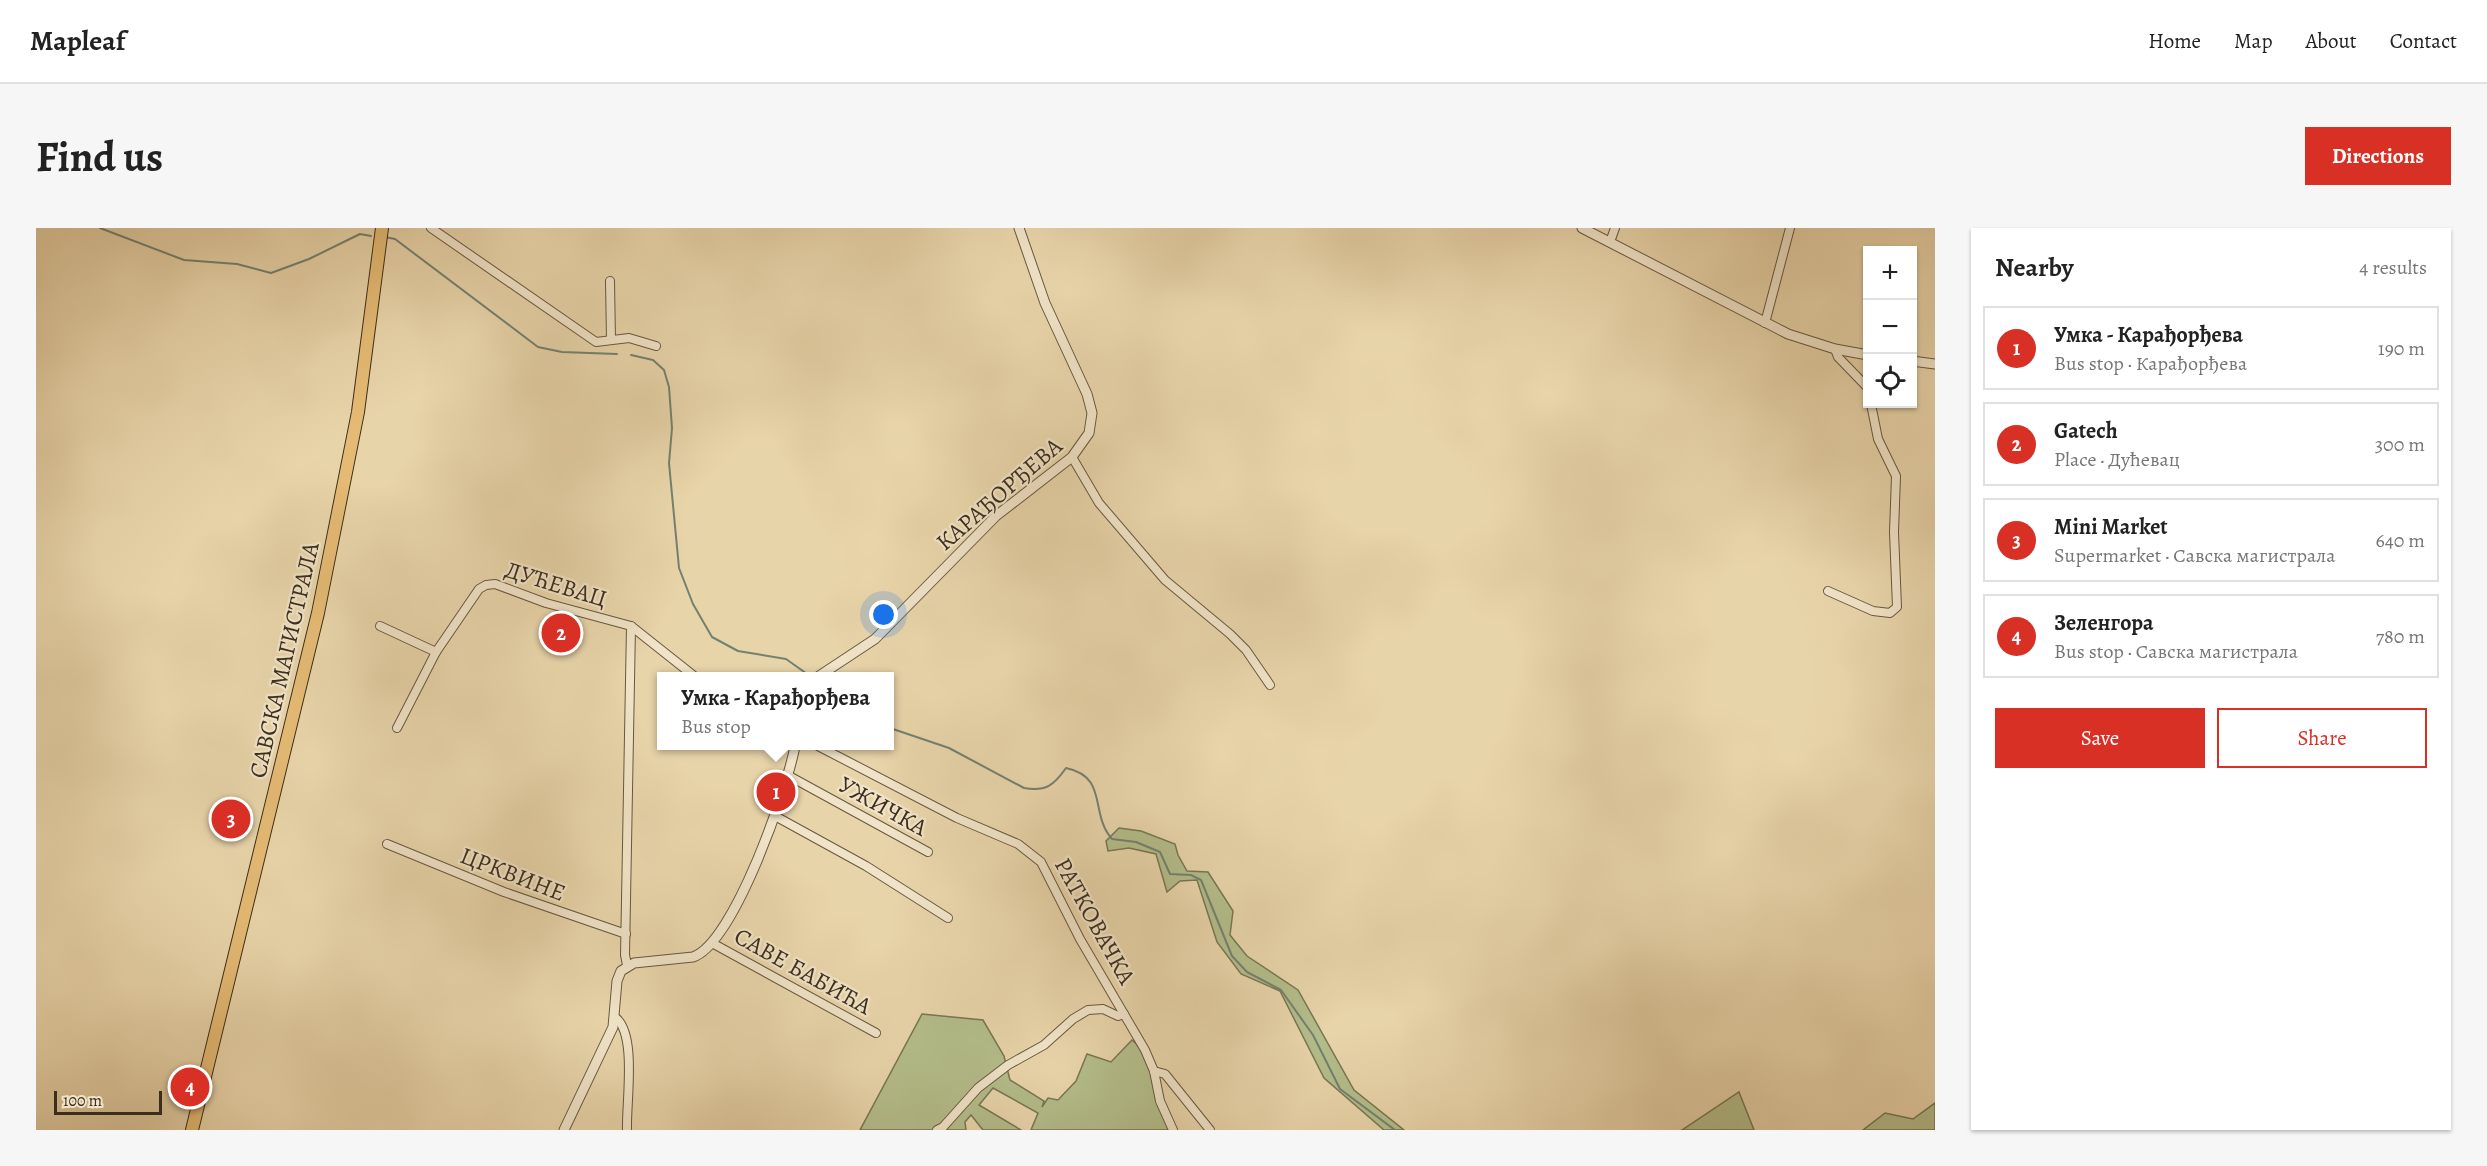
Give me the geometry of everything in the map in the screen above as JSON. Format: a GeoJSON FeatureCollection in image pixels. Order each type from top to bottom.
{"type":"FeatureCollection","features":[{"type":"Feature","properties":{"kind":"main road","name":"САВСКА МАГИСТРАЛА"},"geometry":{"type":"LineString","coordinates":[[192,1130],[318,613],[358,412],[382,228]]}},
{"type":"Feature","properties":{"kind":"street"},"geometry":{"type":"LineString","coordinates":[[431,228],[596,342],[628,338],[656,346]]}},
{"type":"Feature","properties":{"kind":"street","name":"КАРАЂОРЂЕВА"},"geometry":{"type":"LineString","coordinates":[[826,672],[875,639],[996,516],[1072,457],[1089,433],[1092,413],[1083,386],[1045,303],[1019,228]]}},
{"type":"Feature","properties":{"kind":"street"},"geometry":{"type":"LineString","coordinates":[[1582,228],[1765,323],[1813,344],[1863,354]]}},
{"type":"Feature","properties":{"kind":"street"},"geometry":{"type":"LineString","coordinates":[[1610,242],[1615,228]]}},
{"type":"Feature","properties":{"kind":"street"},"geometry":{"type":"LineString","coordinates":[[1765,323],[1790,228]]}},
{"type":"Feature","properties":{"kind":"street"},"geometry":{"type":"LineString","coordinates":[[610,281],[612,340]]}},
{"type":"Feature","properties":{"kind":"street"},"geometry":{"type":"LineString","coordinates":[[1835,349],[1838,357],[1863,383]]}},
{"type":"Feature","properties":{"kind":"street"},"geometry":{"type":"LineString","coordinates":[[1917,362],[1935,364]]}},
{"type":"Feature","properties":{"kind":"street"},"geometry":{"type":"LineString","coordinates":[[1828,591],[1878,612],[1890,613],[1898,607],[1894,532],[1896,476],[1878,439],[1872,408]]}},
{"type":"Feature","properties":{"kind":"street"},"geometry":{"type":"LineString","coordinates":[[1072,457],[1099,503],[1165,580],[1230,634],[1246,650],[1270,685]]}},
{"type":"Feature","properties":{"kind":"street","name":"ДУЋЕВАЦ"},"geometry":{"type":"LineString","coordinates":[[397,728],[436,652],[479,589],[486,585],[495,584],[546,603],[631,626],[689,672]]}},
{"type":"Feature","properties":{"kind":"street"},"geometry":{"type":"LineString","coordinates":[[380,626],[436,652]]}},
{"type":"Feature","properties":{"kind":"street"},"geometry":{"type":"LineString","coordinates":[[627,965],[625,956],[631,626]]}},
{"type":"Feature","properties":{"kind":"street"},"geometry":{"type":"LineString","coordinates":[[564,1130],[601,1057],[616,1018],[617,981],[621,971],[627,965],[693,957],[701,954],[712,943],[732,912],[775,816],[789,776],[794,750]]}},
{"type":"Feature","properties":{"kind":"street","name":"РАТКОВАЧКА"},"geometry":{"type":"LineString","coordinates":[[826,750],[1032,853],[1050,876],[1080,939],[1145,1050],[1154,1071],[1160,1101],[1173,1130]]}},
{"type":"Feature","properties":{"kind":"street","name":"УЖИЧКА"},"geometry":{"type":"LineString","coordinates":[[789,776],[928,852]]}},
{"type":"Feature","properties":{"kind":"street"},"geometry":{"type":"LineString","coordinates":[[775,816],[866,866],[948,918]]}},
{"type":"Feature","properties":{"kind":"street","name":"ЦРКВИНЕ"},"geometry":{"type":"LineString","coordinates":[[387,844],[504,892],[626,934]]}},
{"type":"Feature","properties":{"kind":"street","name":"САВЕ БАБИЋА"},"geometry":{"type":"LineString","coordinates":[[712,943],[876,1033]]}},
{"type":"Feature","properties":{"kind":"street"},"geometry":{"type":"LineString","coordinates":[[937,1130],[943,1127],[978,1088],[1008,1065],[1044,1045],[1073,1019],[1088,1010],[1102,1009],[1118,1016],[1124,1014]]}},
{"type":"Feature","properties":{"kind":"street"},"geometry":{"type":"LineString","coordinates":[[616,1018],[623,1026],[627,1044],[627,1130]]}},
{"type":"Feature","properties":{"kind":"street"},"geometry":{"type":"LineString","coordinates":[[1154,1071],[1165,1074],[1210,1130]]}},
{"type":"Feature","properties":{"kind":"green space"},"geometry":{"type":"Polygon","coordinates":[[[1119,828],[1141,831],[1175,844],[1187,871],[1208,872],[1233,911],[1230,935],[1247,956],[1298,990],[1354,1090],[1404,1130],[1384,1130],[1324,1078],[1280,991],[1241,974],[1217,942],[1197,880],[1180,881],[1167,892],[1156,854],[1129,848],[1108,851],[1106,841],[1119,828]]]}},
{"type":"Feature","properties":{"kind":"green space"},"geometry":{"type":"Polygon","coordinates":[[[922,1014],[983,1020],[1004,1056],[1010,1080],[1044,1101],[1042,1107],[1048,1098],[1058,1100],[1076,1081],[1087,1054],[1111,1062],[1132,1040],[1138,1046],[1149,1068],[1169,1130],[1031,1130],[1038,1113],[993,1088],[979,1105],[1021,1130],[983,1130],[971,1115],[965,1122],[966,1130],[860,1130],[922,1014]]]}},
{"type":"Feature","properties":{"kind":"green space"},"geometry":{"type":"Polygon","coordinates":[[[1739,1092],[1754,1130],[1682,1130],[1739,1092]]]}},
{"type":"Feature","properties":{"kind":"green space"},"geometry":{"type":"Polygon","coordinates":[[[1935,1103],[1935,1130],[1863,1130],[1885,1113],[1913,1119],[1935,1103]]]}},
{"type":"Feature","properties":{"kind":"waterway"},"geometry":{"type":"LineString","coordinates":[[100,228],[184,260],[237,264],[271,273],[309,259],[360,234],[371,236]]}},
{"type":"Feature","properties":{"kind":"waterway"},"geometry":{"type":"LineString","coordinates":[[385,237],[395,239],[538,347],[562,352],[617,354]]}},
{"type":"Feature","properties":{"kind":"waterway"},"geometry":{"type":"LineString","coordinates":[[631,355],[653,360],[664,370],[669,387],[672,428],[669,463],[679,568],[693,604],[712,637],[738,651],[786,659],[804,672]]}},
{"type":"Feature","properties":{"kind":"waterway"},"geometry":{"type":"LineString","coordinates":[[894,729],[949,748],[1024,788],[1038,789],[1049,786],[1066,768],[1088,779],[1093,788],[1105,829],[1112,839],[1136,842],[1160,852],[1170,874],[1191,875],[1201,880],[1232,956],[1247,972],[1281,990],[1313,1035],[1340,1089],[1395,1130]]}},
{"type":"Feature","properties":{"kind":"place","name":"Gatech"},"geometry":{"type":"Point","coordinates":[561,633]}},
{"type":"Feature","properties":{"kind":"place","name":"Умка - Карађорђева"},"geometry":{"type":"Point","coordinates":[776,792]}},
{"type":"Feature","properties":{"kind":"place","name":"Mini Market"},"geometry":{"type":"Point","coordinates":[231,819]}},
{"type":"Feature","properties":{"kind":"place","name":"Зеленгора"},"geometry":{"type":"Point","coordinates":[190,1087]}}]}
